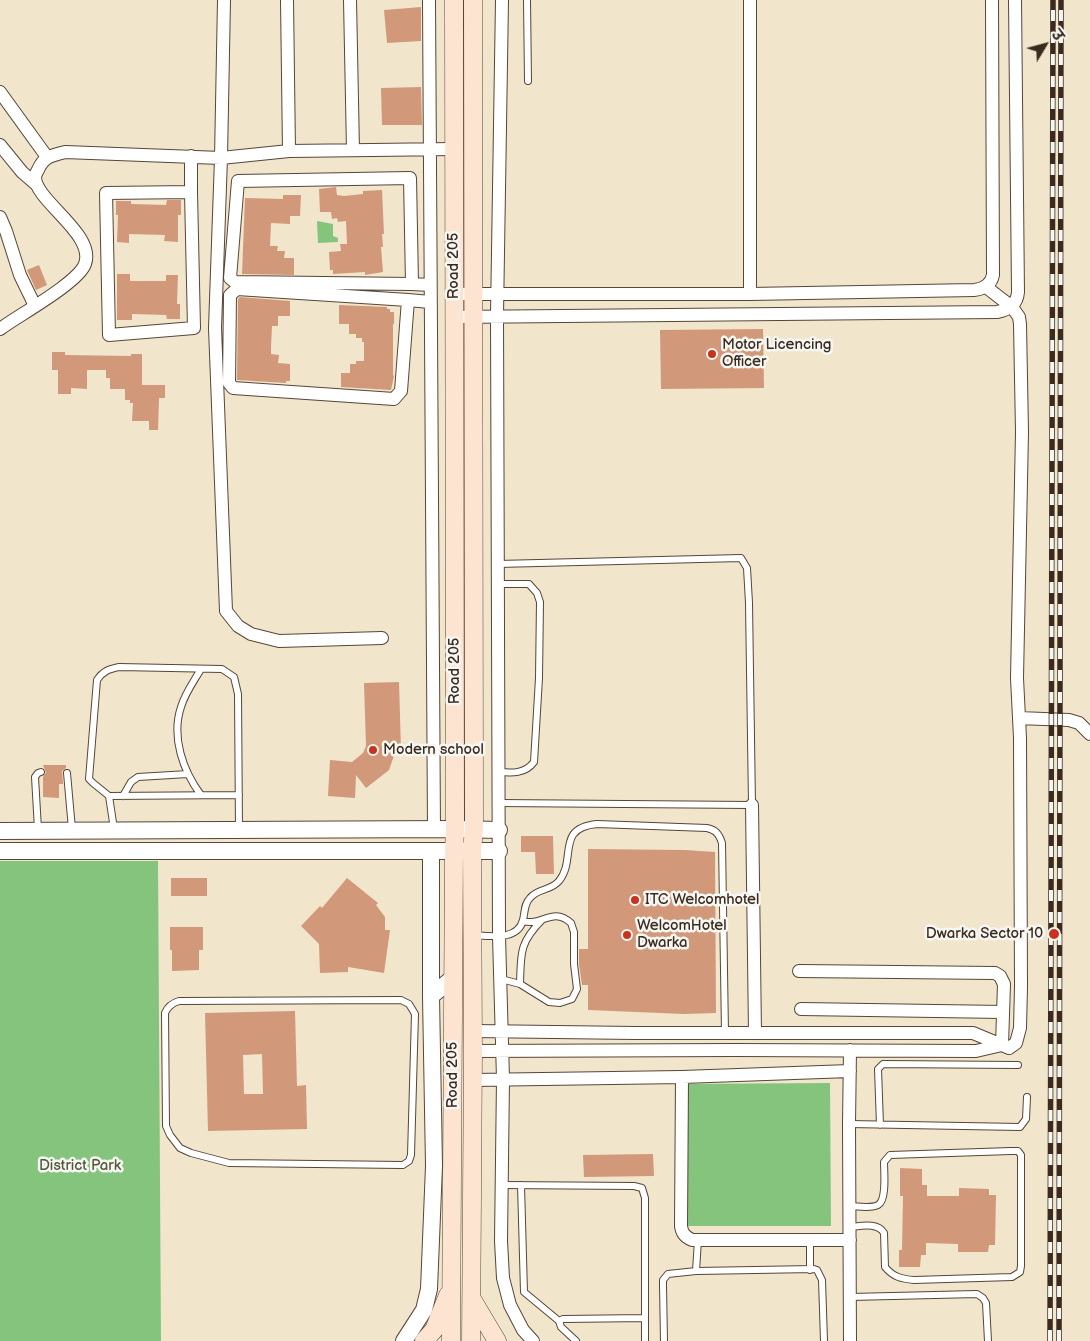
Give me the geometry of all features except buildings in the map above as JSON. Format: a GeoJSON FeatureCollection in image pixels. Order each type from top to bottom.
{"type":"FeatureCollection","features":[{"type":"Feature","properties":{"kind":"main road","name":"Road 205"},"geometry":{"type":"LineString","coordinates":[[451,1341],[455,829],[454,0]]}},
{"type":"Feature","properties":{"kind":"main road","name":"Road 205"},"geometry":{"type":"LineString","coordinates":[[471,1341],[472,851],[474,829],[473,0]]}},
{"type":"Feature","properties":{"kind":"main road"},"geometry":{"type":"LineString","coordinates":[[424,1341],[434,1330],[452,1286]]}},
{"type":"Feature","properties":{"kind":"main road"},"geometry":{"type":"LineString","coordinates":[[472,1299],[497,1341]]}},
{"type":"Feature","properties":{"kind":"street"},"geometry":{"type":"LineString","coordinates":[[224,0],[215,328],[226,612],[238,626],[251,634],[279,641],[382,638]]}},
{"type":"Feature","properties":{"kind":"street"},"geometry":{"type":"LineString","coordinates":[[287,0],[289,151]]}},
{"type":"Feature","properties":{"kind":"street"},"geometry":{"type":"LineString","coordinates":[[350,0],[353,150]]}},
{"type":"Feature","properties":{"kind":"street"},"geometry":{"type":"LineString","coordinates":[[429,0],[434,829]]}},
{"type":"Feature","properties":{"kind":"street"},"geometry":{"type":"LineString","coordinates":[[502,0],[497,315],[499,936],[503,1051],[501,1242],[503,1278],[510,1305],[523,1330],[533,1341]]}},
{"type":"Feature","properties":{"kind":"street"},"geometry":{"type":"LineString","coordinates":[[750,0],[750,294]]}},
{"type":"Feature","properties":{"kind":"street"},"geometry":{"type":"LineString","coordinates":[[454,294],[750,294],[974,290],[986,287],[991,282],[993,275],[992,0]]}},
{"type":"Feature","properties":{"kind":"street"},"geometry":{"type":"LineString","coordinates":[[454,317],[497,315],[750,315],[997,312],[1012,307],[1018,299],[1015,0]]}},
{"type":"Feature","properties":{"kind":"street"},"geometry":{"type":"LineString","coordinates":[[0,92],[47,157]]}},
{"type":"Feature","properties":{"kind":"street"},"geometry":{"type":"LineString","coordinates":[[0,146],[22,172],[37,185],[76,232],[84,244],[86,258],[80,272],[67,283],[0,329]]}},
{"type":"Feature","properties":{"kind":"street"},"geometry":{"type":"LineString","coordinates":[[37,185],[35,176],[40,165],[47,157],[65,152],[221,158],[289,151],[454,149]]}},
{"type":"Feature","properties":{"kind":"street"},"geometry":{"type":"LineString","coordinates":[[191,156],[194,328],[109,335],[106,193],[191,192]]}},
{"type":"Feature","properties":{"kind":"street"},"geometry":{"type":"LineString","coordinates":[[412,284],[410,178],[238,181],[230,278],[232,281],[235,282],[412,284],[430,284]]}},
{"type":"Feature","properties":{"kind":"street"},"geometry":{"type":"LineString","coordinates":[[0,217],[20,275],[35,306]]}},
{"type":"Feature","properties":{"kind":"street"},"geometry":{"type":"LineString","coordinates":[[473,1030],[973,1033],[1009,1048],[1016,1043],[1020,1028],[1021,906],[1017,678],[1021,529],[1021,347],[1019,317],[1012,307],[986,287]]}},
{"type":"Feature","properties":{"kind":"street"},"geometry":{"type":"LineString","coordinates":[[408,300],[401,392],[394,399],[233,388],[230,386],[230,295],[236,289],[408,300],[430,302]]}},
{"type":"Feature","properties":{"kind":"street"},"geometry":{"type":"LineString","coordinates":[[1019,718],[1069,720],[1079,723],[1090,734]]}},
{"type":"Feature","properties":{"kind":"street"},"geometry":{"type":"LineString","coordinates":[[752,805],[755,1033]]}},
{"type":"Feature","properties":{"kind":"street"},"geometry":{"type":"LineString","coordinates":[[0,831],[499,830]]}},
{"type":"Feature","properties":{"kind":"street"},"geometry":{"type":"LineString","coordinates":[[0,851],[499,851]]}},
{"type":"Feature","properties":{"kind":"street"},"geometry":{"type":"LineString","coordinates":[[404,1341],[424,1310],[429,1289],[434,1166],[431,851]]}},
{"type":"Feature","properties":{"kind":"street"},"geometry":{"type":"LineString","coordinates":[[799,971],[995,972],[1000,976],[1004,984],[1002,1045]]}},
{"type":"Feature","properties":{"kind":"street"},"geometry":{"type":"LineString","coordinates":[[431,996],[453,978]]}},
{"type":"Feature","properties":{"kind":"street"},"geometry":{"type":"LineString","coordinates":[[801,1009],[1004,1012]]}},
{"type":"Feature","properties":{"kind":"street"},"geometry":{"type":"LineString","coordinates":[[473,1051],[976,1051],[1002,1045]]}},
{"type":"Feature","properties":{"kind":"street"},"geometry":{"type":"LineString","coordinates":[[850,1050],[850,1341]]}},
{"type":"Feature","properties":{"kind":"street"},"geometry":{"type":"LineString","coordinates":[[473,1080],[682,1077],[850,1071]]}},
{"type":"Feature","properties":{"kind":"street"},"geometry":{"type":"LineString","coordinates":[[682,1077],[681,1226],[685,1237],[692,1240],[850,1240]]}},
{"type":"Feature","properties":{"kind":"lane"},"geometry":{"type":"LineString","coordinates":[[527,0],[528,81]]}},
{"type":"Feature","properties":{"kind":"lane"},"geometry":{"type":"LineString","coordinates":[[498,564],[741,558],[747,568],[749,603],[752,805],[498,803]]}},
{"type":"Feature","properties":{"kind":"lane"},"geometry":{"type":"LineString","coordinates":[[498,584],[529,584],[537,593],[540,602],[539,678],[534,762],[524,772],[499,772]]}},
{"type":"Feature","properties":{"kind":"lane"},"geometry":{"type":"LineString","coordinates":[[239,795],[109,796],[93,783],[90,779],[97,680],[102,673],[119,667],[222,669],[234,677],[238,694],[239,795],[239,830]]}},
{"type":"Feature","properties":{"kind":"lane"},"geometry":{"type":"LineString","coordinates":[[201,669],[187,692],[178,717],[178,743],[188,774],[201,796]]}},
{"type":"Feature","properties":{"kind":"lane"},"geometry":{"type":"LineString","coordinates":[[38,830],[35,777],[38,772],[41,772]]}},
{"type":"Feature","properties":{"kind":"lane"},"geometry":{"type":"LineString","coordinates":[[68,773],[72,830]]}},
{"type":"Feature","properties":{"kind":"lane"},"geometry":{"type":"LineString","coordinates":[[123,796],[131,782],[138,777],[188,774]]}},
{"type":"Feature","properties":{"kind":"lane"},"geometry":{"type":"LineString","coordinates":[[109,796],[114,830]]}},
{"type":"Feature","properties":{"kind":"lane"},"geometry":{"type":"LineString","coordinates":[[473,935],[499,936],[513,933],[520,928],[526,904],[530,897],[537,892],[555,886],[561,879],[567,861],[570,838],[576,830],[584,825],[707,828],[714,830],[720,836],[722,843],[725,1033]]}},
{"type":"Feature","properties":{"kind":"lane"},"geometry":{"type":"LineString","coordinates":[[501,980],[520,984],[549,1002],[567,1002],[575,995],[577,989],[573,928],[567,919],[558,916],[533,922],[523,921]]}},
{"type":"Feature","properties":{"kind":"lane"},"geometry":{"type":"LineString","coordinates":[[520,984],[522,950],[526,939],[544,919]]}},
{"type":"Feature","properties":{"kind":"lane"},"geometry":{"type":"LineString","coordinates":[[401,1000],[409,1004],[415,1014],[411,1155],[407,1163],[229,1163],[191,1153],[180,1148],[170,1135],[166,1126],[165,1013],[167,1008],[174,1002],[401,1000]]}},
{"type":"Feature","properties":{"kind":"lane"},"geometry":{"type":"LineString","coordinates":[[880,1125],[878,1069],[883,1064],[1018,1065]]}},
{"type":"Feature","properties":{"kind":"lane"},"geometry":{"type":"LineString","coordinates":[[849,1124],[1020,1127],[1026,1119],[1027,1097]]}},
{"type":"Feature","properties":{"kind":"lane"},"geometry":{"type":"LineString","coordinates":[[850,1206],[875,1206],[880,1204],[884,1195],[884,1162],[890,1155],[1011,1151],[1018,1152],[1021,1155],[1021,1266],[1020,1272],[1012,1277],[914,1280],[899,1278],[890,1273],[885,1267],[883,1230],[876,1226],[850,1226]]}},
{"type":"Feature","properties":{"kind":"lane"},"geometry":{"type":"LineString","coordinates":[[502,1185],[634,1186],[642,1188],[645,1198],[645,1341]]}},
{"type":"Feature","properties":{"kind":"lane"},"geometry":{"type":"LineString","coordinates":[[522,1185],[524,1292],[559,1321],[560,1327],[576,1341]]}},
{"type":"Feature","properties":{"kind":"lane"},"geometry":{"type":"LineString","coordinates":[[696,1271],[698,1240]]}},
{"type":"Feature","properties":{"kind":"lane"},"geometry":{"type":"LineString","coordinates":[[810,1240],[810,1270]]}},
{"type":"Feature","properties":{"kind":"lane"},"geometry":{"type":"LineString","coordinates":[[664,1341],[663,1280],[668,1274],[696,1271],[810,1270],[817,1270],[822,1280],[824,1341]]}},
{"type":"Feature","properties":{"kind":"lane"},"geometry":{"type":"LineString","coordinates":[[849,1297],[977,1294],[986,1303],[988,1341]]}},
{"type":"Feature","properties":{"kind":"lane"},"geometry":{"type":"LineString","coordinates":[[559,1321],[563,1319],[645,1318]]}},
{"type":"Feature","properties":{"kind":"green space"},"geometry":{"type":"Polygon","coordinates":[[[317,221],[333,224],[333,236],[338,238],[338,242],[318,243],[317,221]]]}},
{"type":"Feature","properties":{"kind":"green space","name":"District Park"},"geometry":{"type":"Polygon","coordinates":[[[0,861],[158,861],[161,1341],[0,1341],[0,861]]]}},
{"type":"Feature","properties":{"kind":"green space"},"geometry":{"type":"Polygon","coordinates":[[[830,1083],[831,1226],[685,1226],[684,1084],[830,1083]]]}},
{"type":"Feature","properties":{"kind":"railway"},"geometry":{"type":"LineString","coordinates":[[1050,1341],[1053,0]]}},
{"type":"Feature","properties":{"kind":"railway"},"geometry":{"type":"LineString","coordinates":[[1059,1341],[1061,0]]}},
{"type":"Feature","properties":{"kind":"place","name":"Motor Licencing Officer"},"geometry":{"type":"Point","coordinates":[712,354]}},
{"type":"Feature","properties":{"kind":"place","name":"Modern school"},"geometry":{"type":"Point","coordinates":[373,750]}},
{"type":"Feature","properties":{"kind":"place","name":"ITC Welcomhotel"},"geometry":{"type":"Point","coordinates":[635,900]}},
{"type":"Feature","properties":{"kind":"place","name":"Dwarka Sector 10"},"geometry":{"type":"Point","coordinates":[1054,934]}},
{"type":"Feature","properties":{"kind":"place","name":"WelcomHotel Dwarka"},"geometry":{"type":"Point","coordinates":[627,935]}}]}
